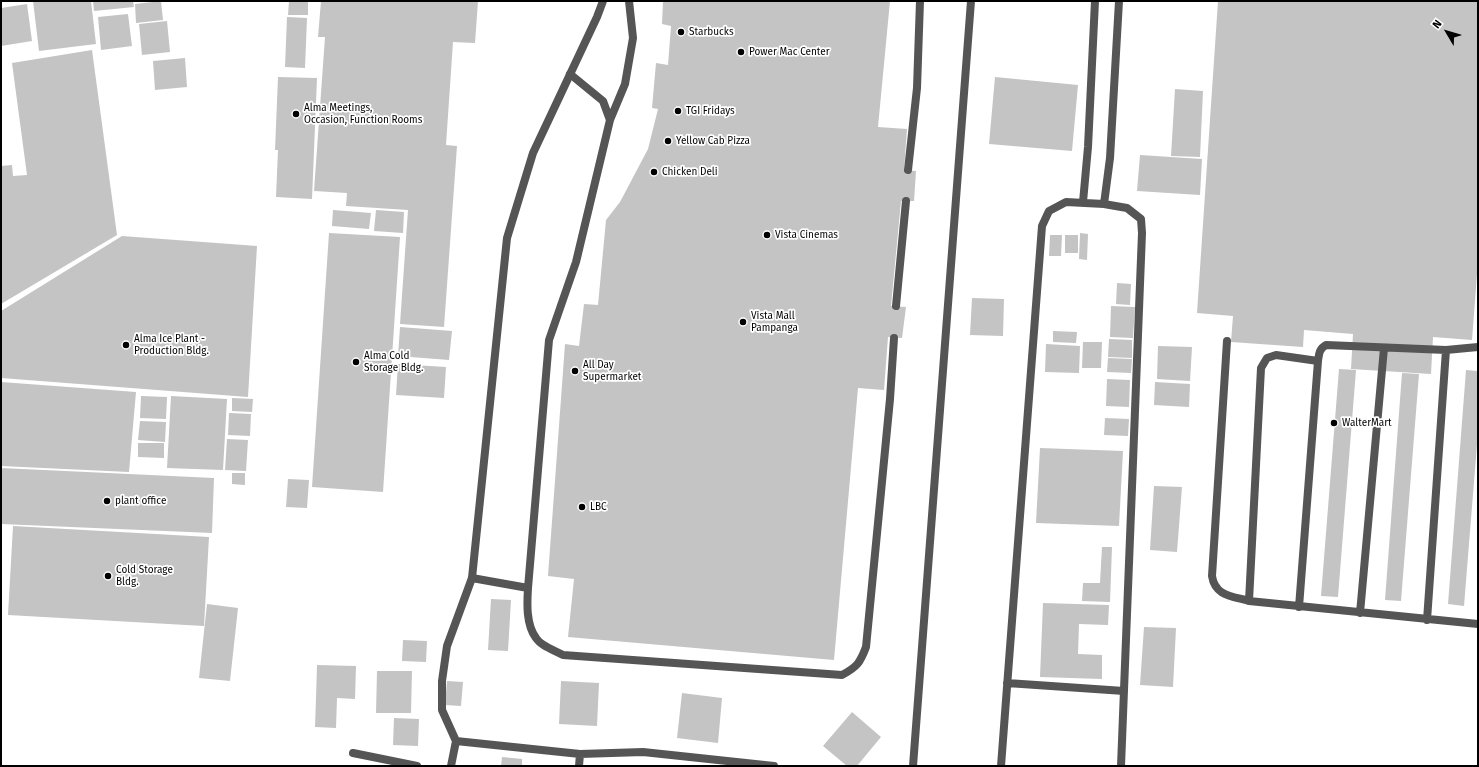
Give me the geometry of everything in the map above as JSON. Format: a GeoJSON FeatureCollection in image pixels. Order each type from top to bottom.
{"type":"FeatureCollection","features":[{"type":"Feature","properties":{"kind":"street"},"geometry":{"type":"LineString","coordinates":[[451,766],[456,741],[442,710],[442,681],[447,646],[472,578],[507,238],[533,153],[603,1]]}},
{"type":"Feature","properties":{"kind":"street"},"geometry":{"type":"LineString","coordinates":[[629,1],[633,38],[625,84],[610,120],[576,262],[549,340],[528,588],[531,629],[536,639],[547,647],[563,655],[842,675],[854,669],[861,659],[866,647],[894,338]]}},
{"type":"Feature","properties":{"kind":"street"},"geometry":{"type":"LineString","coordinates":[[908,170],[917,88],[920,1]]}},
{"type":"Feature","properties":{"kind":"street"},"geometry":{"type":"LineString","coordinates":[[913,766],[971,1]]}},
{"type":"Feature","properties":{"kind":"street"},"geometry":{"type":"LineString","coordinates":[[1083,202],[1088,147],[1094,1]]}},
{"type":"Feature","properties":{"kind":"street"},"geometry":{"type":"LineString","coordinates":[[1104,204],[1110,158],[1119,1]]}},
{"type":"Feature","properties":{"kind":"street"},"geometry":{"type":"LineString","coordinates":[[570,74],[603,101],[610,120]]}},
{"type":"Feature","properties":{"kind":"street"},"geometry":{"type":"LineString","coordinates":[[896,306],[906,201]]}},
{"type":"Feature","properties":{"kind":"street"},"geometry":{"type":"LineString","coordinates":[[1001,766],[1042,226],[1049,212],[1066,202],[1104,204],[1127,208],[1141,218],[1142,233],[1121,766]]}},
{"type":"Feature","properties":{"kind":"street"},"geometry":{"type":"LineString","coordinates":[[1227,341],[1212,576],[1213,584],[1220,592],[1249,602],[1478,624]]}},
{"type":"Feature","properties":{"kind":"street"},"geometry":{"type":"LineString","coordinates":[[1298,607],[1318,362],[1319,352],[1322,347],[1326,345],[1446,350],[1478,348]]}},
{"type":"Feature","properties":{"kind":"street"},"geometry":{"type":"LineString","coordinates":[[1360,613],[1384,348]]}},
{"type":"Feature","properties":{"kind":"street"},"geometry":{"type":"LineString","coordinates":[[1427,620],[1446,350]]}},
{"type":"Feature","properties":{"kind":"street"},"geometry":{"type":"LineString","coordinates":[[1249,602],[1261,368],[1267,358],[1276,355],[1318,362]]}},
{"type":"Feature","properties":{"kind":"street"},"geometry":{"type":"LineString","coordinates":[[472,578],[528,588]]}},
{"type":"Feature","properties":{"kind":"street"},"geometry":{"type":"LineString","coordinates":[[1007,683],[1124,691]]}},
{"type":"Feature","properties":{"kind":"street"},"geometry":{"type":"LineString","coordinates":[[456,741],[580,754],[643,752],[774,766]]}},
{"type":"Feature","properties":{"kind":"street"},"geometry":{"type":"LineString","coordinates":[[353,753],[417,766]]}},
{"type":"Feature","properties":{"kind":"street"},"geometry":{"type":"LineString","coordinates":[[579,766],[580,754]]}},
{"type":"Feature","properties":{"kind":"street"},"geometry":{"type":"LineString","coordinates":[[680,757],[688,766]]}},
{"type":"Feature","properties":{"kind":"building"},"geometry":{"type":"Polygon","coordinates":[[[33,1],[91,1],[96,44],[39,51],[33,1]]]}},
{"type":"Feature","properties":{"kind":"building"},"geometry":{"type":"Polygon","coordinates":[[[93,1],[133,1],[134,7],[94,11],[93,1]]]}},
{"type":"Feature","properties":{"kind":"building"},"geometry":{"type":"Polygon","coordinates":[[[161,1],[163,20],[136,23],[135,4],[161,1]]]}},
{"type":"Feature","properties":{"kind":"building"},"geometry":{"type":"Polygon","coordinates":[[[289,1],[308,1],[308,15],[288,15],[289,1]]]}},
{"type":"Feature","properties":{"kind":"building"},"geometry":{"type":"Polygon","coordinates":[[[321,1],[478,1],[475,43],[453,42],[446,145],[457,146],[444,327],[400,324],[408,210],[346,206],[347,193],[314,191],[325,37],[318,37],[321,1]]]}},
{"type":"Feature","properties":{"kind":"building","name":"Vista Mall Pampanga"},"geometry":{"type":"Polygon","coordinates":[[[663,1],[890,1],[878,127],[907,129],[904,170],[916,171],[914,201],[901,201],[891,306],[906,307],[902,338],[888,337],[884,390],[858,388],[834,660],[568,637],[574,579],[548,576],[565,344],[579,346],[584,304],[598,305],[606,220],[620,202],[648,149],[658,109],[652,108],[656,63],[668,65],[671,26],[662,24],[663,1]]]}},
{"type":"Feature","properties":{"kind":"building"},"geometry":{"type":"Polygon","coordinates":[[[1218,1],[1478,1],[1478,261],[1472,340],[1433,337],[1431,374],[1351,369],[1353,334],[1304,330],[1303,347],[1231,342],[1233,316],[1197,313],[1218,1]]]}},
{"type":"Feature","properties":{"kind":"building"},"geometry":{"type":"Polygon","coordinates":[[[27,4],[32,41],[1,46],[1,8],[27,4]]]}},
{"type":"Feature","properties":{"kind":"building"},"geometry":{"type":"Polygon","coordinates":[[[128,14],[132,46],[101,50],[98,17],[128,14]]]}},
{"type":"Feature","properties":{"kind":"building"},"geometry":{"type":"Polygon","coordinates":[[[287,17],[307,18],[305,68],[285,67],[287,17]]]}},
{"type":"Feature","properties":{"kind":"building"},"geometry":{"type":"Polygon","coordinates":[[[167,21],[170,52],[142,55],[139,24],[167,21]]]}},
{"type":"Feature","properties":{"kind":"building"},"geometry":{"type":"Polygon","coordinates":[[[92,50],[117,235],[1,304],[1,166],[12,165],[13,176],[27,175],[12,63],[92,50]]]}},
{"type":"Feature","properties":{"kind":"building"},"geometry":{"type":"Polygon","coordinates":[[[185,58],[187,87],[155,90],[153,61],[185,58]]]}},
{"type":"Feature","properties":{"kind":"building","name":"Alma Meetings, Occasion, Function Rooms"},"geometry":{"type":"Polygon","coordinates":[[[278,77],[317,78],[312,199],[276,197],[278,150],[275,150],[278,77]]]}},
{"type":"Feature","properties":{"kind":"building"},"geometry":{"type":"Polygon","coordinates":[[[995,77],[1078,85],[1072,151],[989,144],[995,77]]]}},
{"type":"Feature","properties":{"kind":"building"},"geometry":{"type":"Polygon","coordinates":[[[1175,89],[1203,91],[1200,157],[1171,156],[1175,89]]]}},
{"type":"Feature","properties":{"kind":"building"},"geometry":{"type":"Polygon","coordinates":[[[1140,155],[1202,159],[1200,195],[1137,191],[1140,155]]]}},
{"type":"Feature","properties":{"kind":"building"},"geometry":{"type":"Polygon","coordinates":[[[333,210],[371,213],[369,229],[332,226],[333,210]]]}},
{"type":"Feature","properties":{"kind":"building"},"geometry":{"type":"Polygon","coordinates":[[[376,210],[404,212],[403,233],[374,231],[376,210]]]}},
{"type":"Feature","properties":{"kind":"building","name":"Alma Cold Storage Bldg."},"geometry":{"type":"Polygon","coordinates":[[[329,233],[400,237],[383,492],[312,487],[329,233]]]}},
{"type":"Feature","properties":{"kind":"building"},"geometry":{"type":"Polygon","coordinates":[[[1080,233],[1088,234],[1087,260],[1079,259],[1080,233]]]}},
{"type":"Feature","properties":{"kind":"building"},"geometry":{"type":"Polygon","coordinates":[[[1050,235],[1062,235],[1061,256],[1049,256],[1050,235]]]}},
{"type":"Feature","properties":{"kind":"building"},"geometry":{"type":"Polygon","coordinates":[[[1065,235],[1078,235],[1078,253],[1065,253],[1065,235]]]}},
{"type":"Feature","properties":{"kind":"building","name":"Alma Ice Plant - Production Bldg."},"geometry":{"type":"Polygon","coordinates":[[[122,236],[257,246],[248,397],[1,378],[1,311],[122,236]]]}},
{"type":"Feature","properties":{"kind":"building"},"geometry":{"type":"Polygon","coordinates":[[[1117,283],[1131,284],[1130,305],[1116,304],[1117,283]]]}},
{"type":"Feature","properties":{"kind":"building"},"geometry":{"type":"Polygon","coordinates":[[[972,298],[1004,299],[1003,336],[970,335],[972,298]]]}},
{"type":"Feature","properties":{"kind":"building"},"geometry":{"type":"Polygon","coordinates":[[[1111,306],[1135,307],[1133,338],[1110,337],[1111,306]]]}},
{"type":"Feature","properties":{"kind":"building"},"geometry":{"type":"Polygon","coordinates":[[[400,327],[452,331],[449,360],[398,356],[400,327]]]}},
{"type":"Feature","properties":{"kind":"building"},"geometry":{"type":"Polygon","coordinates":[[[1053,331],[1077,332],[1076,343],[1053,342],[1053,331]]]}},
{"type":"Feature","properties":{"kind":"building"},"geometry":{"type":"Polygon","coordinates":[[[1109,339],[1132,340],[1132,358],[1108,357],[1109,339]]]}},
{"type":"Feature","properties":{"kind":"building"},"geometry":{"type":"Polygon","coordinates":[[[1083,342],[1102,342],[1101,368],[1082,368],[1083,342]]]}},
{"type":"Feature","properties":{"kind":"building"},"geometry":{"type":"Polygon","coordinates":[[[1046,344],[1080,346],[1079,373],[1045,372],[1046,344]]]}},
{"type":"Feature","properties":{"kind":"building"},"geometry":{"type":"Polygon","coordinates":[[[1158,346],[1192,347],[1190,381],[1157,379],[1158,346]]]}},
{"type":"Feature","properties":{"kind":"building"},"geometry":{"type":"Polygon","coordinates":[[[1108,358],[1132,359],[1131,373],[1107,372],[1108,358]]]}},
{"type":"Feature","properties":{"kind":"building"},"geometry":{"type":"Polygon","coordinates":[[[398,364],[446,367],[444,398],[396,395],[398,364]]]}},
{"type":"Feature","properties":{"kind":"building"},"geometry":{"type":"Polygon","coordinates":[[[1339,369],[1356,370],[1338,597],[1321,596],[1339,369]]]}},
{"type":"Feature","properties":{"kind":"building"},"geometry":{"type":"Polygon","coordinates":[[[1466,370],[1478,371],[1478,432],[1464,606],[1448,604],[1466,370]]]}},
{"type":"Feature","properties":{"kind":"building"},"geometry":{"type":"Polygon","coordinates":[[[1402,373],[1419,374],[1401,601],[1385,600],[1402,373]]]}},
{"type":"Feature","properties":{"kind":"building"},"geometry":{"type":"Polygon","coordinates":[[[1107,379],[1130,380],[1129,407],[1106,406],[1107,379]]]}},
{"type":"Feature","properties":{"kind":"building"},"geometry":{"type":"Polygon","coordinates":[[[1,382],[136,392],[129,472],[1,466],[1,382]]]}},
{"type":"Feature","properties":{"kind":"building"},"geometry":{"type":"Polygon","coordinates":[[[1155,382],[1190,384],[1189,407],[1154,405],[1155,382]]]}},
{"type":"Feature","properties":{"kind":"building"},"geometry":{"type":"Polygon","coordinates":[[[141,396],[167,397],[166,419],[140,418],[141,396]]]}},
{"type":"Feature","properties":{"kind":"building"},"geometry":{"type":"Polygon","coordinates":[[[171,396],[227,399],[223,470],[167,468],[171,396]]]}},
{"type":"Feature","properties":{"kind":"building"},"geometry":{"type":"Polygon","coordinates":[[[232,398],[253,399],[252,412],[232,411],[232,398]]]}},
{"type":"Feature","properties":{"kind":"building"},"geometry":{"type":"Polygon","coordinates":[[[229,413],[251,414],[250,436],[228,435],[229,413]]]}},
{"type":"Feature","properties":{"kind":"building"},"geometry":{"type":"Polygon","coordinates":[[[1105,418],[1129,419],[1128,436],[1104,435],[1105,418]]]}},
{"type":"Feature","properties":{"kind":"building"},"geometry":{"type":"Polygon","coordinates":[[[140,421],[166,422],[165,442],[138,440],[140,421]]]}},
{"type":"Feature","properties":{"kind":"building"},"geometry":{"type":"Polygon","coordinates":[[[227,439],[248,440],[246,471],[225,470],[227,439]]]}},
{"type":"Feature","properties":{"kind":"building"},"geometry":{"type":"Polygon","coordinates":[[[138,443],[164,443],[164,458],[138,457],[138,443]]]}},
{"type":"Feature","properties":{"kind":"building"},"geometry":{"type":"Polygon","coordinates":[[[1040,448],[1123,451],[1119,526],[1036,523],[1040,448]]]}},
{"type":"Feature","properties":{"kind":"building","name":"plant office"},"geometry":{"type":"Polygon","coordinates":[[[1,468],[214,478],[212,533],[1,524],[1,468]]]}},
{"type":"Feature","properties":{"kind":"building"},"geometry":{"type":"Polygon","coordinates":[[[232,473],[245,473],[245,485],[232,484],[232,473]]]}},
{"type":"Feature","properties":{"kind":"building"},"geometry":{"type":"Polygon","coordinates":[[[288,479],[309,480],[307,508],[286,507],[288,479]]]}},
{"type":"Feature","properties":{"kind":"building"},"geometry":{"type":"Polygon","coordinates":[[[1154,486],[1182,487],[1177,552],[1150,550],[1154,486]]]}},
{"type":"Feature","properties":{"kind":"building","name":"Cold Storage Bldg."},"geometry":{"type":"Polygon","coordinates":[[[13,526],[209,537],[204,626],[8,615],[13,526]]]}},
{"type":"Feature","properties":{"kind":"building"},"geometry":{"type":"Polygon","coordinates":[[[1102,547],[1112,547],[1110,602],[1082,601],[1083,583],[1100,583],[1102,547]]]}},
{"type":"Feature","properties":{"kind":"building"},"geometry":{"type":"Polygon","coordinates":[[[491,599],[511,600],[508,651],[488,650],[491,599]]]}},
{"type":"Feature","properties":{"kind":"building"},"geometry":{"type":"Polygon","coordinates":[[[1043,603],[1109,605],[1108,625],[1079,624],[1078,654],[1102,655],[1102,679],[1040,677],[1043,603]]]}},
{"type":"Feature","properties":{"kind":"building"},"geometry":{"type":"Polygon","coordinates":[[[207,604],[238,608],[230,681],[199,678],[207,604]]]}},
{"type":"Feature","properties":{"kind":"building"},"geometry":{"type":"Polygon","coordinates":[[[1144,627],[1176,628],[1173,687],[1140,685],[1144,627]]]}},
{"type":"Feature","properties":{"kind":"building"},"geometry":{"type":"Polygon","coordinates":[[[403,640],[427,641],[426,662],[402,661],[403,640]]]}},
{"type":"Feature","properties":{"kind":"building"},"geometry":{"type":"Polygon","coordinates":[[[317,665],[356,666],[355,699],[337,698],[336,728],[315,727],[317,665]]]}},
{"type":"Feature","properties":{"kind":"building"},"geometry":{"type":"Polygon","coordinates":[[[377,671],[412,671],[411,713],[376,713],[377,671]]]}},
{"type":"Feature","properties":{"kind":"building"},"geometry":{"type":"Polygon","coordinates":[[[447,681],[463,682],[461,706],[445,705],[447,681]]]}},
{"type":"Feature","properties":{"kind":"building"},"geometry":{"type":"Polygon","coordinates":[[[561,681],[599,683],[597,726],[559,724],[561,681]]]}},
{"type":"Feature","properties":{"kind":"building"},"geometry":{"type":"Polygon","coordinates":[[[682,693],[722,698],[718,743],[677,738],[682,693]]]}},
{"type":"Feature","properties":{"kind":"building"},"geometry":{"type":"Polygon","coordinates":[[[852,712],[881,737],[857,766],[847,766],[823,746],[852,712]]]}},
{"type":"Feature","properties":{"kind":"building"},"geometry":{"type":"Polygon","coordinates":[[[394,718],[419,719],[418,746],[393,745],[394,718]]]}},
{"type":"Feature","properties":{"kind":"building"},"geometry":{"type":"Polygon","coordinates":[[[502,757],[522,759],[522,766],[501,766],[502,757]]]}},
{"type":"Feature","properties":{"kind":"place","name":"Starbucks"},"geometry":{"type":"Point","coordinates":[681,32]}},
{"type":"Feature","properties":{"kind":"place","name":"Power Mac Center"},"geometry":{"type":"Point","coordinates":[741,52]}},
{"type":"Feature","properties":{"kind":"place","name":"TGI Fridays"},"geometry":{"type":"Point","coordinates":[678,111]}},
{"type":"Feature","properties":{"kind":"place","name":"Alma Meetings, Occasion, Function Rooms"},"geometry":{"type":"Point","coordinates":[296,114]}},
{"type":"Feature","properties":{"kind":"place","name":"Yellow Cab Pizza"},"geometry":{"type":"Point","coordinates":[668,141]}},
{"type":"Feature","properties":{"kind":"place","name":"Chicken Deli"},"geometry":{"type":"Point","coordinates":[654,172]}},
{"type":"Feature","properties":{"kind":"place","name":"Vista Cinemas"},"geometry":{"type":"Point","coordinates":[767,235]}},
{"type":"Feature","properties":{"kind":"place","name":"Vista Mall Pampanga"},"geometry":{"type":"Point","coordinates":[743,322]}},
{"type":"Feature","properties":{"kind":"place","name":"Alma Ice Plant - Production Bldg."},"geometry":{"type":"Point","coordinates":[126,345]}},
{"type":"Feature","properties":{"kind":"place","name":"Alma Cold Storage Bldg."},"geometry":{"type":"Point","coordinates":[356,362]}},
{"type":"Feature","properties":{"kind":"place","name":"All Day Supermarket"},"geometry":{"type":"Point","coordinates":[575,371]}},
{"type":"Feature","properties":{"kind":"place","name":"WalterMart"},"geometry":{"type":"Point","coordinates":[1334,423]}},
{"type":"Feature","properties":{"kind":"place","name":"plant office"},"geometry":{"type":"Point","coordinates":[107,501]}},
{"type":"Feature","properties":{"kind":"place","name":"LBC"},"geometry":{"type":"Point","coordinates":[582,507]}},
{"type":"Feature","properties":{"kind":"place","name":"Cold Storage Bldg."},"geometry":{"type":"Point","coordinates":[108,576]}}]}
